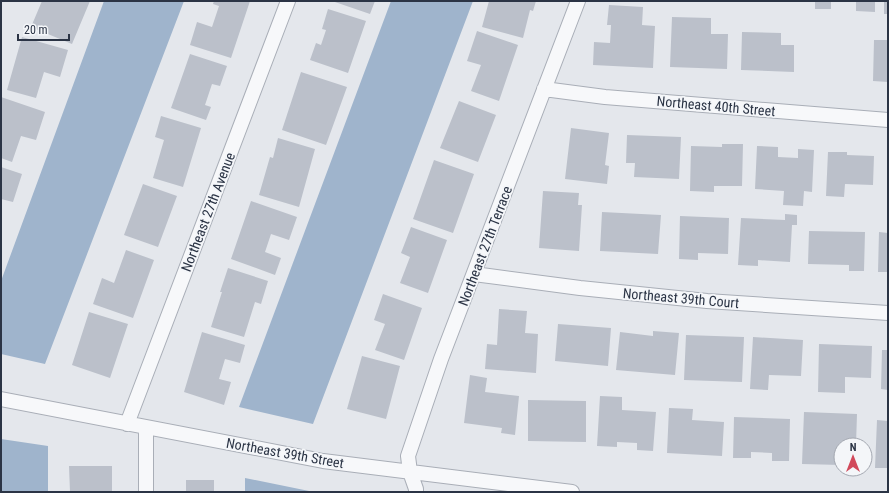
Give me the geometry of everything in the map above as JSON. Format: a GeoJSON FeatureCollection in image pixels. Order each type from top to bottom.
{"type":"FeatureCollection","features":[{"type":"Feature","properties":{"kind":"street","name":"Northeast 27th Avenue"},"geometry":{"type":"LineString","coordinates":[[127,424],[288,1]]}},
{"type":"Feature","properties":{"kind":"street","name":"Northeast 27th Terrace"},"geometry":{"type":"LineString","coordinates":[[416,492],[410,472],[408,456],[441,359],[578,1]]}},
{"type":"Feature","properties":{"kind":"street","name":"Northeast 40th Street"},"geometry":{"type":"LineString","coordinates":[[544,89],[605,97],[888,120]]}},
{"type":"Feature","properties":{"kind":"street","name":"Northeast 39th Court"},"geometry":{"type":"LineString","coordinates":[[474,274],[580,288],[706,301],[888,312]]}},
{"type":"Feature","properties":{"kind":"street","name":"Northeast 39th Street"},"geometry":{"type":"LineString","coordinates":[[1,398],[146,428],[323,461],[572,492]]}},
{"type":"Feature","properties":{"kind":"street"},"geometry":{"type":"LineString","coordinates":[[146,428],[146,492]]}},
{"type":"Feature","properties":{"kind":"water"},"geometry":{"type":"Polygon","coordinates":[[[104,1],[184,1],[45,364],[1,354],[1,281],[104,1]]]}},
{"type":"Feature","properties":{"kind":"water"},"geometry":{"type":"Polygon","coordinates":[[[391,1],[473,1],[313,424],[239,407],[391,1]]]}},
{"type":"Feature","properties":{"kind":"water"},"geometry":{"type":"Polygon","coordinates":[[[1,439],[48,446],[48,492],[1,492],[1,439]]]}},
{"type":"Feature","properties":{"kind":"water"},"geometry":{"type":"Polygon","coordinates":[[[245,478],[314,492],[245,492],[245,478]]]}},
{"type":"Feature","properties":{"kind":"building"},"geometry":{"type":"Polygon","coordinates":[[[42,1],[90,1],[72,44],[31,27],[42,1]]]}},
{"type":"Feature","properties":{"kind":"building"},"geometry":{"type":"Polygon","coordinates":[[[214,1],[250,1],[231,58],[190,45],[197,22],[212,27],[219,6],[213,4],[214,1]]]}},
{"type":"Feature","properties":{"kind":"building"},"geometry":{"type":"Polygon","coordinates":[[[332,1],[375,1],[370,14],[332,1]]]}},
{"type":"Feature","properties":{"kind":"building"},"geometry":{"type":"Polygon","coordinates":[[[489,1],[536,1],[533,11],[530,10],[523,38],[482,27],[489,1]]]}},
{"type":"Feature","properties":{"kind":"building"},"geometry":{"type":"Polygon","coordinates":[[[815,1],[831,1],[831,9],[815,9],[815,1]]]}},
{"type":"Feature","properties":{"kind":"building"},"geometry":{"type":"Polygon","coordinates":[[[856,1],[875,1],[875,12],[856,11],[856,1]]]}},
{"type":"Feature","properties":{"kind":"building"},"geometry":{"type":"Polygon","coordinates":[[[884,1],[888,1],[888,14],[884,14],[884,1]]]}},
{"type":"Feature","properties":{"kind":"building"},"geometry":{"type":"Polygon","coordinates":[[[609,5],[643,7],[642,25],[655,26],[653,68],[593,65],[594,42],[610,43],[611,25],[607,25],[609,5]]]}},
{"type":"Feature","properties":{"kind":"building"},"geometry":{"type":"Polygon","coordinates":[[[328,9],[366,21],[348,73],[310,60],[316,43],[321,45],[326,30],[322,29],[328,9]]]}},
{"type":"Feature","properties":{"kind":"building"},"geometry":{"type":"Polygon","coordinates":[[[672,17],[711,18],[711,34],[728,34],[727,69],[670,67],[672,17]]]}},
{"type":"Feature","properties":{"kind":"building"},"geometry":{"type":"Polygon","coordinates":[[[477,31],[518,45],[499,101],[471,91],[481,65],[467,61],[477,31]]]}},
{"type":"Feature","properties":{"kind":"building"},"geometry":{"type":"Polygon","coordinates":[[[742,32],[781,33],[781,45],[794,45],[794,72],[741,70],[742,32]]]}},
{"type":"Feature","properties":{"kind":"building"},"geometry":{"type":"Polygon","coordinates":[[[22,37],[68,50],[60,77],[44,72],[36,98],[7,90],[22,37]]]}},
{"type":"Feature","properties":{"kind":"building"},"geometry":{"type":"Polygon","coordinates":[[[874,40],[888,40],[888,82],[873,81],[874,40]]]}},
{"type":"Feature","properties":{"kind":"building"},"geometry":{"type":"Polygon","coordinates":[[[190,54],[227,66],[220,86],[212,84],[205,105],[211,107],[206,120],[171,108],[190,54]]]}},
{"type":"Feature","properties":{"kind":"building"},"geometry":{"type":"Polygon","coordinates":[[[301,72],[347,87],[326,145],[282,130],[301,72]]]}},
{"type":"Feature","properties":{"kind":"building"},"geometry":{"type":"Polygon","coordinates":[[[1,97],[45,112],[36,140],[21,136],[12,162],[1,158],[1,97]]]}},
{"type":"Feature","properties":{"kind":"building"},"geometry":{"type":"Polygon","coordinates":[[[459,101],[496,115],[478,162],[440,148],[459,101]]]}},
{"type":"Feature","properties":{"kind":"building"},"geometry":{"type":"Polygon","coordinates":[[[161,116],[201,128],[183,187],[153,178],[164,140],[155,137],[161,116]]]}},
{"type":"Feature","properties":{"kind":"building"},"geometry":{"type":"Polygon","coordinates":[[[571,128],[609,133],[605,165],[609,166],[607,184],[565,179],[571,128]]]}},
{"type":"Feature","properties":{"kind":"building"},"geometry":{"type":"Polygon","coordinates":[[[627,135],[681,137],[679,179],[634,177],[635,163],[626,163],[627,135]]]}},
{"type":"Feature","properties":{"kind":"building"},"geometry":{"type":"Polygon","coordinates":[[[278,138],[315,149],[299,207],[259,195],[270,157],[273,158],[278,138]]]}},
{"type":"Feature","properties":{"kind":"building"},"geometry":{"type":"Polygon","coordinates":[[[722,144],[743,144],[742,186],[714,186],[714,192],[690,191],[691,146],[722,147],[722,144]]]}},
{"type":"Feature","properties":{"kind":"building"},"geometry":{"type":"Polygon","coordinates":[[[757,146],[778,147],[778,157],[798,158],[798,149],[814,150],[812,192],[804,191],[803,206],[783,205],[784,191],[755,189],[757,146]]]}},
{"type":"Feature","properties":{"kind":"building"},"geometry":{"type":"Polygon","coordinates":[[[828,152],[847,152],[847,155],[874,156],[873,185],[845,184],[844,197],[826,196],[828,152]]]}},
{"type":"Feature","properties":{"kind":"building"},"geometry":{"type":"Polygon","coordinates":[[[434,160],[474,174],[453,233],[413,219],[434,160]]]}},
{"type":"Feature","properties":{"kind":"building"},"geometry":{"type":"Polygon","coordinates":[[[1,167],[22,174],[13,202],[1,199],[1,167]]]}},
{"type":"Feature","properties":{"kind":"building"},"geometry":{"type":"Polygon","coordinates":[[[143,184],[177,196],[158,247],[124,235],[143,184]]]}},
{"type":"Feature","properties":{"kind":"building"},"geometry":{"type":"Polygon","coordinates":[[[543,191],[579,193],[578,205],[582,205],[579,251],[539,248],[543,191]]]}},
{"type":"Feature","properties":{"kind":"building"},"geometry":{"type":"Polygon","coordinates":[[[251,201],[297,217],[289,240],[271,234],[265,252],[281,258],[275,275],[231,259],[251,201]]]}},
{"type":"Feature","properties":{"kind":"building"},"geometry":{"type":"Polygon","coordinates":[[[602,212],[661,215],[658,254],[600,251],[602,212]]]}},
{"type":"Feature","properties":{"kind":"building"},"geometry":{"type":"Polygon","coordinates":[[[785,214],[797,215],[797,225],[792,225],[790,262],[758,260],[758,266],[738,265],[741,218],[785,220],[785,214]]]}},
{"type":"Feature","properties":{"kind":"building"},"geometry":{"type":"Polygon","coordinates":[[[680,216],[729,218],[728,254],[698,253],[698,260],[679,259],[680,216]]]}},
{"type":"Feature","properties":{"kind":"building"},"geometry":{"type":"Polygon","coordinates":[[[411,227],[447,240],[428,293],[400,283],[410,257],[401,253],[411,227]]]}},
{"type":"Feature","properties":{"kind":"building"},"geometry":{"type":"Polygon","coordinates":[[[809,231],[865,232],[864,271],[849,271],[849,265],[808,264],[809,231]]]}},
{"type":"Feature","properties":{"kind":"building"},"geometry":{"type":"Polygon","coordinates":[[[879,232],[888,233],[888,272],[878,272],[879,232]]]}},
{"type":"Feature","properties":{"kind":"building"},"geometry":{"type":"Polygon","coordinates":[[[126,250],[154,260],[133,318],[93,304],[102,278],[114,283],[126,250]]]}},
{"type":"Feature","properties":{"kind":"building"},"geometry":{"type":"Polygon","coordinates":[[[228,268],[268,281],[261,304],[255,302],[244,337],[211,327],[228,268]]]}},
{"type":"Feature","properties":{"kind":"building"},"geometry":{"type":"Polygon","coordinates":[[[383,294],[422,308],[404,360],[375,350],[385,324],[374,320],[383,294]]]}},
{"type":"Feature","properties":{"kind":"building"},"geometry":{"type":"Polygon","coordinates":[[[499,309],[527,311],[525,333],[538,334],[536,373],[485,369],[487,344],[497,345],[499,309]]]}},
{"type":"Feature","properties":{"kind":"building"},"geometry":{"type":"Polygon","coordinates":[[[89,312],[128,324],[110,378],[72,365],[89,312]]]}},
{"type":"Feature","properties":{"kind":"building"},"geometry":{"type":"Polygon","coordinates":[[[558,324],[611,328],[608,366],[555,361],[558,324]]]}},
{"type":"Feature","properties":{"kind":"building"},"geometry":{"type":"Polygon","coordinates":[[[653,331],[679,333],[675,375],[616,370],[620,332],[653,336],[653,331]]]}},
{"type":"Feature","properties":{"kind":"building"},"geometry":{"type":"Polygon","coordinates":[[[202,332],[245,345],[240,363],[225,359],[219,379],[231,382],[224,405],[184,392],[202,332]]]}},
{"type":"Feature","properties":{"kind":"building"},"geometry":{"type":"Polygon","coordinates":[[[686,335],[744,337],[742,382],[684,380],[686,335]]]}},
{"type":"Feature","properties":{"kind":"building"},"geometry":{"type":"Polygon","coordinates":[[[753,337],[803,340],[801,376],[769,375],[768,390],[750,389],[753,337]]]}},
{"type":"Feature","properties":{"kind":"building"},"geometry":{"type":"Polygon","coordinates":[[[819,344],[872,346],[871,378],[845,377],[845,393],[818,392],[819,344]]]}},
{"type":"Feature","properties":{"kind":"building"},"geometry":{"type":"Polygon","coordinates":[[[882,350],[888,350],[888,390],[881,389],[882,350]]]}},
{"type":"Feature","properties":{"kind":"building"},"geometry":{"type":"Polygon","coordinates":[[[362,356],[400,366],[386,419],[347,409],[362,356]]]}},
{"type":"Feature","properties":{"kind":"building"},"geometry":{"type":"Polygon","coordinates":[[[470,375],[487,378],[485,392],[519,396],[515,435],[501,433],[502,428],[464,423],[470,375]]]}},
{"type":"Feature","properties":{"kind":"building"},"geometry":{"type":"Polygon","coordinates":[[[600,396],[622,397],[622,410],[656,412],[653,451],[637,450],[637,443],[617,442],[617,447],[597,446],[600,396]]]}},
{"type":"Feature","properties":{"kind":"building"},"geometry":{"type":"Polygon","coordinates":[[[528,400],[586,401],[586,442],[528,441],[528,400]]]}},
{"type":"Feature","properties":{"kind":"building"},"geometry":{"type":"Polygon","coordinates":[[[669,408],[693,409],[692,420],[724,422],[722,456],[667,453],[669,408]]]}},
{"type":"Feature","properties":{"kind":"building"},"geometry":{"type":"Polygon","coordinates":[[[804,412],[857,414],[856,437],[833,437],[833,465],[802,464],[804,412]]]}},
{"type":"Feature","properties":{"kind":"building"},"geometry":{"type":"Polygon","coordinates":[[[734,417],[790,419],[789,461],[772,461],[772,453],[751,452],[751,458],[733,458],[734,417]]]}},
{"type":"Feature","properties":{"kind":"building"},"geometry":{"type":"Polygon","coordinates":[[[877,420],[888,421],[888,468],[875,468],[877,420]]]}},
{"type":"Feature","properties":{"kind":"building"},"geometry":{"type":"Polygon","coordinates":[[[69,466],[112,466],[112,492],[70,492],[69,466]]]}},
{"type":"Feature","properties":{"kind":"building"},"geometry":{"type":"Polygon","coordinates":[[[186,480],[214,480],[214,492],[186,492],[186,480]]]}}]}
